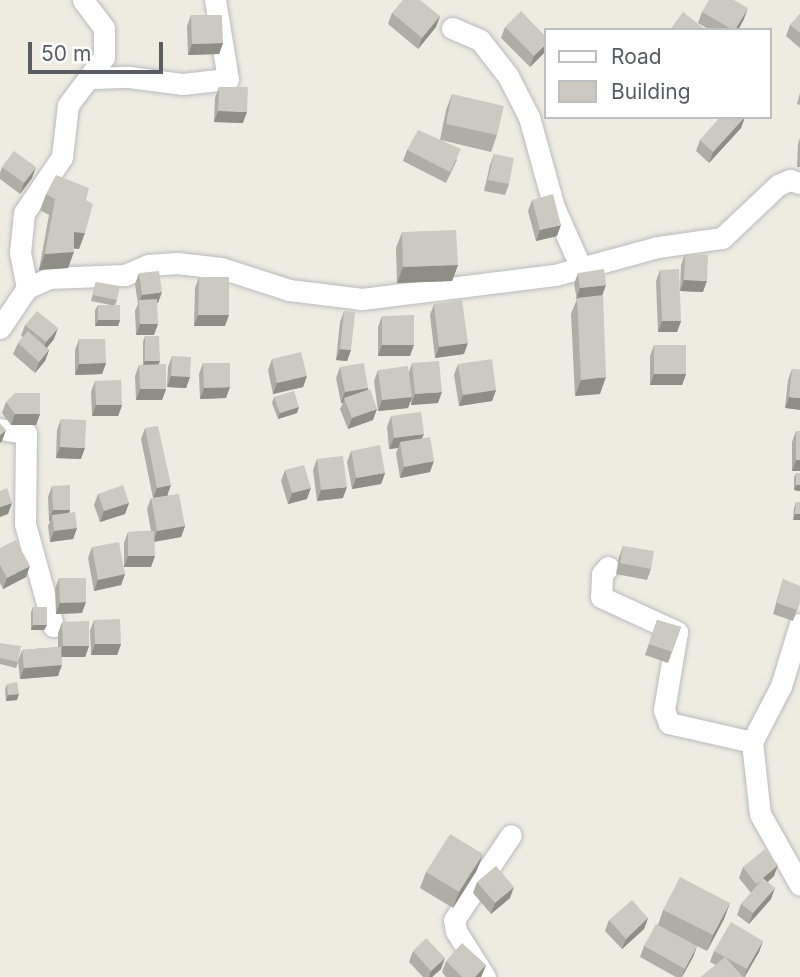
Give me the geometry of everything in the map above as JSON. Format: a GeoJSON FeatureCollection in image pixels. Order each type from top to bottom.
{"type":"FeatureCollection","features":[{"type":"Feature","properties":{"kind":"street"},"geometry":{"type":"LineString","coordinates":[[27,288],[20,253],[24,213],[62,157],[68,106],[93,78],[104,57],[104,28],[83,0]]}},
{"type":"Feature","properties":{"kind":"street"},"geometry":{"type":"LineString","coordinates":[[93,78],[129,76],[182,84],[228,79],[215,0]]}},
{"type":"Feature","properties":{"kind":"street"},"geometry":{"type":"LineString","coordinates":[[452,28],[480,40],[508,76],[529,117],[554,207],[581,268]]}},
{"type":"Feature","properties":{"kind":"street"},"geometry":{"type":"LineString","coordinates":[[0,328],[27,288],[49,278],[125,275],[148,265],[177,263],[221,268],[289,290],[362,299],[418,295],[581,268],[658,247],[722,238],[778,186],[790,180],[800,183]]}},
{"type":"Feature","properties":{"kind":"street"},"geometry":{"type":"LineString","coordinates":[[0,429],[26,433],[25,524],[52,626]]}},
{"type":"Feature","properties":{"kind":"street"},"geometry":{"type":"LineString","coordinates":[[608,567],[600,581],[601,597],[677,632],[664,710],[669,723],[752,742]]}},
{"type":"Feature","properties":{"kind":"street"},"geometry":{"type":"LineString","coordinates":[[800,625],[781,686],[752,742],[760,814],[800,885]]}},
{"type":"Feature","properties":{"kind":"street"},"geometry":{"type":"LineString","coordinates":[[486,977],[456,931],[454,920],[511,835]]}},
{"type":"Feature","properties":{"kind":"street"},"geometry":{"type":"LineString","coordinates":[[486,977],[488,969],[502,977]]}},
{"type":"Feature","properties":{"kind":"building"},"geometry":{"type":"Polygon","coordinates":[[[403,0],[420,0],[440,16],[422,38],[392,13],[403,0]]]}},
{"type":"Feature","properties":{"kind":"building"},"geometry":{"type":"Polygon","coordinates":[[[709,0],[734,0],[748,8],[736,28],[730,28],[702,12],[709,0]]]}},
{"type":"Feature","properties":{"kind":"building"},"geometry":{"type":"Polygon","coordinates":[[[521,11],[544,35],[544,46],[534,56],[505,27],[521,11]]]}},
{"type":"Feature","properties":{"kind":"building"},"geometry":{"type":"Polygon","coordinates":[[[683,12],[703,28],[671,28],[683,12]]]}},
{"type":"Feature","properties":{"kind":"building"},"geometry":{"type":"Polygon","coordinates":[[[800,14],[800,33],[790,25],[800,14]]]}},
{"type":"Feature","properties":{"kind":"building"},"geometry":{"type":"Polygon","coordinates":[[[191,15],[222,15],[223,43],[192,44],[191,15]]]}},
{"type":"Feature","properties":{"kind":"building"},"geometry":{"type":"Polygon","coordinates":[[[219,87],[248,87],[247,112],[218,111],[219,87]]]}},
{"type":"Feature","properties":{"kind":"building"},"geometry":{"type":"Polygon","coordinates":[[[452,94],[504,106],[497,135],[446,124],[452,94]]]}},
{"type":"Feature","properties":{"kind":"building"},"geometry":{"type":"Polygon","coordinates":[[[718,119],[743,119],[713,152],[700,140],[718,119]]]}},
{"type":"Feature","properties":{"kind":"building"},"geometry":{"type":"Polygon","coordinates":[[[418,130],[461,149],[450,172],[407,150],[418,130]]]}},
{"type":"Feature","properties":{"kind":"building"},"geometry":{"type":"Polygon","coordinates":[[[14,151],[36,167],[24,183],[2,167],[14,151]]]}},
{"type":"Feature","properties":{"kind":"building"},"geometry":{"type":"Polygon","coordinates":[[[494,154],[514,158],[509,184],[488,180],[494,154]]]}},
{"type":"Feature","properties":{"kind":"building"},"geometry":{"type":"Polygon","coordinates":[[[56,175],[89,188],[86,200],[93,204],[85,233],[74,232],[74,252],[45,254],[55,199],[46,194],[56,175]]]}},
{"type":"Feature","properties":{"kind":"building"},"geometry":{"type":"Polygon","coordinates":[[[553,194],[561,225],[540,230],[532,200],[553,194]]]}},
{"type":"Feature","properties":{"kind":"building"},"geometry":{"type":"Polygon","coordinates":[[[456,230],[458,265],[403,267],[402,232],[456,230]]]}},
{"type":"Feature","properties":{"kind":"building"},"geometry":{"type":"Polygon","coordinates":[[[685,254],[708,255],[707,281],[684,280],[685,254]]]}},
{"type":"Feature","properties":{"kind":"building"},"geometry":{"type":"Polygon","coordinates":[[[604,269],[606,285],[580,288],[578,273],[604,269]]]}},
{"type":"Feature","properties":{"kind":"building"},"geometry":{"type":"Polygon","coordinates":[[[679,269],[681,321],[662,321],[660,270],[679,269]]]}},
{"type":"Feature","properties":{"kind":"building"},"geometry":{"type":"Polygon","coordinates":[[[159,271],[162,292],[142,295],[139,273],[159,271]]]}},
{"type":"Feature","properties":{"kind":"building"},"geometry":{"type":"Polygon","coordinates":[[[199,277],[229,277],[229,315],[198,315],[199,277]]]}},
{"type":"Feature","properties":{"kind":"building"},"geometry":{"type":"Polygon","coordinates":[[[96,282],[120,286],[117,300],[93,295],[96,282]]]}},
{"type":"Feature","properties":{"kind":"building"},"geometry":{"type":"Polygon","coordinates":[[[603,295],[606,377],[581,380],[577,298],[603,295]]]}},
{"type":"Feature","properties":{"kind":"building"},"geometry":{"type":"Polygon","coordinates":[[[157,299],[158,324],[140,324],[139,300],[157,299]]]}},
{"type":"Feature","properties":{"kind":"building"},"geometry":{"type":"Polygon","coordinates":[[[462,300],[468,343],[439,347],[434,304],[462,300]]]}},
{"type":"Feature","properties":{"kind":"building"},"geometry":{"type":"Polygon","coordinates":[[[98,305],[120,305],[120,320],[98,320],[98,305]]]}},
{"type":"Feature","properties":{"kind":"building"},"geometry":{"type":"Polygon","coordinates":[[[37,311],[58,328],[46,342],[25,325],[37,311]]]}},
{"type":"Feature","properties":{"kind":"building"},"geometry":{"type":"Polygon","coordinates":[[[344,311],[355,312],[351,350],[340,349],[344,311]]]}},
{"type":"Feature","properties":{"kind":"building"},"geometry":{"type":"Polygon","coordinates":[[[414,315],[414,345],[382,345],[382,316],[414,315]]]}},
{"type":"Feature","properties":{"kind":"building"},"geometry":{"type":"Polygon","coordinates":[[[28,331],[49,350],[39,362],[18,343],[28,331]]]}},
{"type":"Feature","properties":{"kind":"building"},"geometry":{"type":"Polygon","coordinates":[[[145,336],[159,336],[160,361],[145,361],[145,336]]]}},
{"type":"Feature","properties":{"kind":"building"},"geometry":{"type":"Polygon","coordinates":[[[79,339],[105,339],[106,363],[79,364],[79,339]]]}},
{"type":"Feature","properties":{"kind":"building"},"geometry":{"type":"Polygon","coordinates":[[[654,345],[686,345],[686,374],[654,374],[654,345]]]}},
{"type":"Feature","properties":{"kind":"building"},"geometry":{"type":"Polygon","coordinates":[[[301,352],[307,376],[277,383],[272,359],[301,352]]]}},
{"type":"Feature","properties":{"kind":"building"},"geometry":{"type":"Polygon","coordinates":[[[172,356],[191,357],[190,377],[171,376],[172,356]]]}},
{"type":"Feature","properties":{"kind":"building"},"geometry":{"type":"Polygon","coordinates":[[[492,359],[496,390],[463,395],[458,364],[492,359]]]}},
{"type":"Feature","properties":{"kind":"building"},"geometry":{"type":"Polygon","coordinates":[[[439,361],[442,392],[415,394],[412,363],[439,361]]]}},
{"type":"Feature","properties":{"kind":"building"},"geometry":{"type":"Polygon","coordinates":[[[203,363],[230,363],[230,387],[204,388],[203,363]]]}},
{"type":"Feature","properties":{"kind":"building"},"geometry":{"type":"Polygon","coordinates":[[[364,363],[368,388],[345,392],[340,367],[364,363]]]}},
{"type":"Feature","properties":{"kind":"building"},"geometry":{"type":"Polygon","coordinates":[[[166,364],[166,389],[140,389],[139,365],[166,364]]]}},
{"type":"Feature","properties":{"kind":"building"},"geometry":{"type":"Polygon","coordinates":[[[408,366],[412,397],[382,400],[378,370],[408,366]]]}},
{"type":"Feature","properties":{"kind":"building"},"geometry":{"type":"Polygon","coordinates":[[[792,369],[800,370],[800,398],[789,397],[792,369]]]}},
{"type":"Feature","properties":{"kind":"building"},"geometry":{"type":"Polygon","coordinates":[[[121,380],[122,405],[96,405],[95,381],[121,380]]]}},
{"type":"Feature","properties":{"kind":"building"},"geometry":{"type":"Polygon","coordinates":[[[370,389],[377,409],[352,418],[344,398],[370,389]]]}},
{"type":"Feature","properties":{"kind":"building"},"geometry":{"type":"Polygon","coordinates":[[[294,391],[299,407],[280,413],[274,397],[294,391]]]}},
{"type":"Feature","properties":{"kind":"building"},"geometry":{"type":"Polygon","coordinates":[[[15,393],[40,393],[40,414],[15,414],[6,402],[15,393]]]}},
{"type":"Feature","properties":{"kind":"building"},"geometry":{"type":"Polygon","coordinates":[[[421,412],[424,434],[394,438],[391,416],[421,412]]]}},
{"type":"Feature","properties":{"kind":"building"},"geometry":{"type":"Polygon","coordinates":[[[61,419],[86,420],[85,448],[60,447],[61,419]]]}},
{"type":"Feature","properties":{"kind":"building"},"geometry":{"type":"Polygon","coordinates":[[[0,423],[6,430],[0,435],[0,423]]]}},
{"type":"Feature","properties":{"kind":"building"},"geometry":{"type":"Polygon","coordinates":[[[158,426],[171,485],[157,488],[145,428],[158,426]]]}},
{"type":"Feature","properties":{"kind":"building"},"geometry":{"type":"Polygon","coordinates":[[[796,431],[800,431],[800,460],[796,460],[796,431]]]}},
{"type":"Feature","properties":{"kind":"building"},"geometry":{"type":"Polygon","coordinates":[[[430,437],[434,461],[404,467],[400,442],[430,437]]]}},
{"type":"Feature","properties":{"kind":"building"},"geometry":{"type":"Polygon","coordinates":[[[380,445],[385,473],[356,478],[351,451],[380,445]]]}},
{"type":"Feature","properties":{"kind":"building"},"geometry":{"type":"Polygon","coordinates":[[[343,456],[347,487],[321,490],[317,459],[343,456]]]}},
{"type":"Feature","properties":{"kind":"building"},"geometry":{"type":"Polygon","coordinates":[[[304,465],[311,488],[292,493],[285,470],[304,465]]]}},
{"type":"Feature","properties":{"kind":"building"},"geometry":{"type":"Polygon","coordinates":[[[796,473],[800,473],[800,485],[796,485],[796,473]]]}},
{"type":"Feature","properties":{"kind":"building"},"geometry":{"type":"Polygon","coordinates":[[[70,485],[70,510],[53,510],[52,486],[70,485]]]}},
{"type":"Feature","properties":{"kind":"building"},"geometry":{"type":"Polygon","coordinates":[[[123,485],[129,503],[104,511],[98,494],[123,485]]]}},
{"type":"Feature","properties":{"kind":"building"},"geometry":{"type":"Polygon","coordinates":[[[7,488],[12,503],[0,507],[0,491],[7,488]]]}},
{"type":"Feature","properties":{"kind":"building"},"geometry":{"type":"Polygon","coordinates":[[[179,494],[185,526],[157,531],[151,498],[179,494]]]}},
{"type":"Feature","properties":{"kind":"building"},"geometry":{"type":"Polygon","coordinates":[[[796,502],[800,502],[800,514],[795,514],[796,502]]]}},
{"type":"Feature","properties":{"kind":"building"},"geometry":{"type":"Polygon","coordinates":[[[75,512],[77,528],[54,531],[52,515],[75,512]]]}},
{"type":"Feature","properties":{"kind":"building"},"geometry":{"type":"Polygon","coordinates":[[[154,531],[155,556],[128,556],[128,532],[154,531]]]}},
{"type":"Feature","properties":{"kind":"building"},"geometry":{"type":"Polygon","coordinates":[[[16,540],[30,566],[7,578],[0,565],[0,548],[16,540]]]}},
{"type":"Feature","properties":{"kind":"building"},"geometry":{"type":"Polygon","coordinates":[[[119,542],[125,574],[98,580],[92,547],[119,542]]]}},
{"type":"Feature","properties":{"kind":"building"},"geometry":{"type":"Polygon","coordinates":[[[623,546],[654,551],[651,569],[620,563],[623,546]]]}},
{"type":"Feature","properties":{"kind":"building"},"geometry":{"type":"Polygon","coordinates":[[[59,578],[86,578],[86,602],[60,603],[59,578]]]}},
{"type":"Feature","properties":{"kind":"building"},"geometry":{"type":"Polygon","coordinates":[[[783,579],[800,586],[797,610],[777,603],[783,579]]]}},
{"type":"Feature","properties":{"kind":"building"},"geometry":{"type":"Polygon","coordinates":[[[33,607],[47,607],[47,625],[33,625],[33,607]]]}},
{"type":"Feature","properties":{"kind":"building"},"geometry":{"type":"Polygon","coordinates":[[[120,619],[121,644],[95,644],[94,620],[120,619]]]}},
{"type":"Feature","properties":{"kind":"building"},"geometry":{"type":"Polygon","coordinates":[[[657,620],[681,627],[672,652],[649,644],[657,620]]]}},
{"type":"Feature","properties":{"kind":"building"},"geometry":{"type":"Polygon","coordinates":[[[89,621],[89,646],[63,646],[62,622],[89,621]]]}},
{"type":"Feature","properties":{"kind":"building"},"geometry":{"type":"Polygon","coordinates":[[[0,643],[21,646],[18,662],[0,658],[0,643]]]}},
{"type":"Feature","properties":{"kind":"building"},"geometry":{"type":"Polygon","coordinates":[[[61,647],[62,665],[24,668],[22,650],[61,647]]]}},
{"type":"Feature","properties":{"kind":"building"},"geometry":{"type":"Polygon","coordinates":[[[17,682],[19,694],[8,695],[7,684],[17,682]]]}},
{"type":"Feature","properties":{"kind":"building"},"geometry":{"type":"Polygon","coordinates":[[[450,834],[483,854],[459,892],[426,872],[450,834]]]}},
{"type":"Feature","properties":{"kind":"building"},"geometry":{"type":"Polygon","coordinates":[[[765,849],[778,865],[763,878],[775,888],[753,913],[741,904],[761,881],[756,884],[743,867],[765,849]]]}},
{"type":"Feature","properties":{"kind":"building"},"geometry":{"type":"Polygon","coordinates":[[[496,866],[514,887],[495,903],[477,882],[496,866]]]}},
{"type":"Feature","properties":{"kind":"building"},"geometry":{"type":"Polygon","coordinates":[[[680,877],[730,903],[713,935],[663,910],[680,877]]]}},
{"type":"Feature","properties":{"kind":"building"},"geometry":{"type":"Polygon","coordinates":[[[632,900],[648,918],[626,939],[609,920],[632,900]]]}},
{"type":"Feature","properties":{"kind":"building"},"geometry":{"type":"Polygon","coordinates":[[[731,922],[763,941],[747,969],[714,951],[731,922]]]}},
{"type":"Feature","properties":{"kind":"building"},"geometry":{"type":"Polygon","coordinates":[[[656,924],[697,946],[685,969],[644,946],[656,924]]]}},
{"type":"Feature","properties":{"kind":"building"},"geometry":{"type":"Polygon","coordinates":[[[426,938],[445,958],[431,971],[413,951],[426,938]]]}},
{"type":"Feature","properties":{"kind":"building"},"geometry":{"type":"Polygon","coordinates":[[[462,943],[486,965],[475,977],[462,977],[446,961],[462,943]]]}},
{"type":"Feature","properties":{"kind":"building"},"geometry":{"type":"Polygon","coordinates":[[[725,957],[743,977],[701,977],[725,957]]]}}]}
